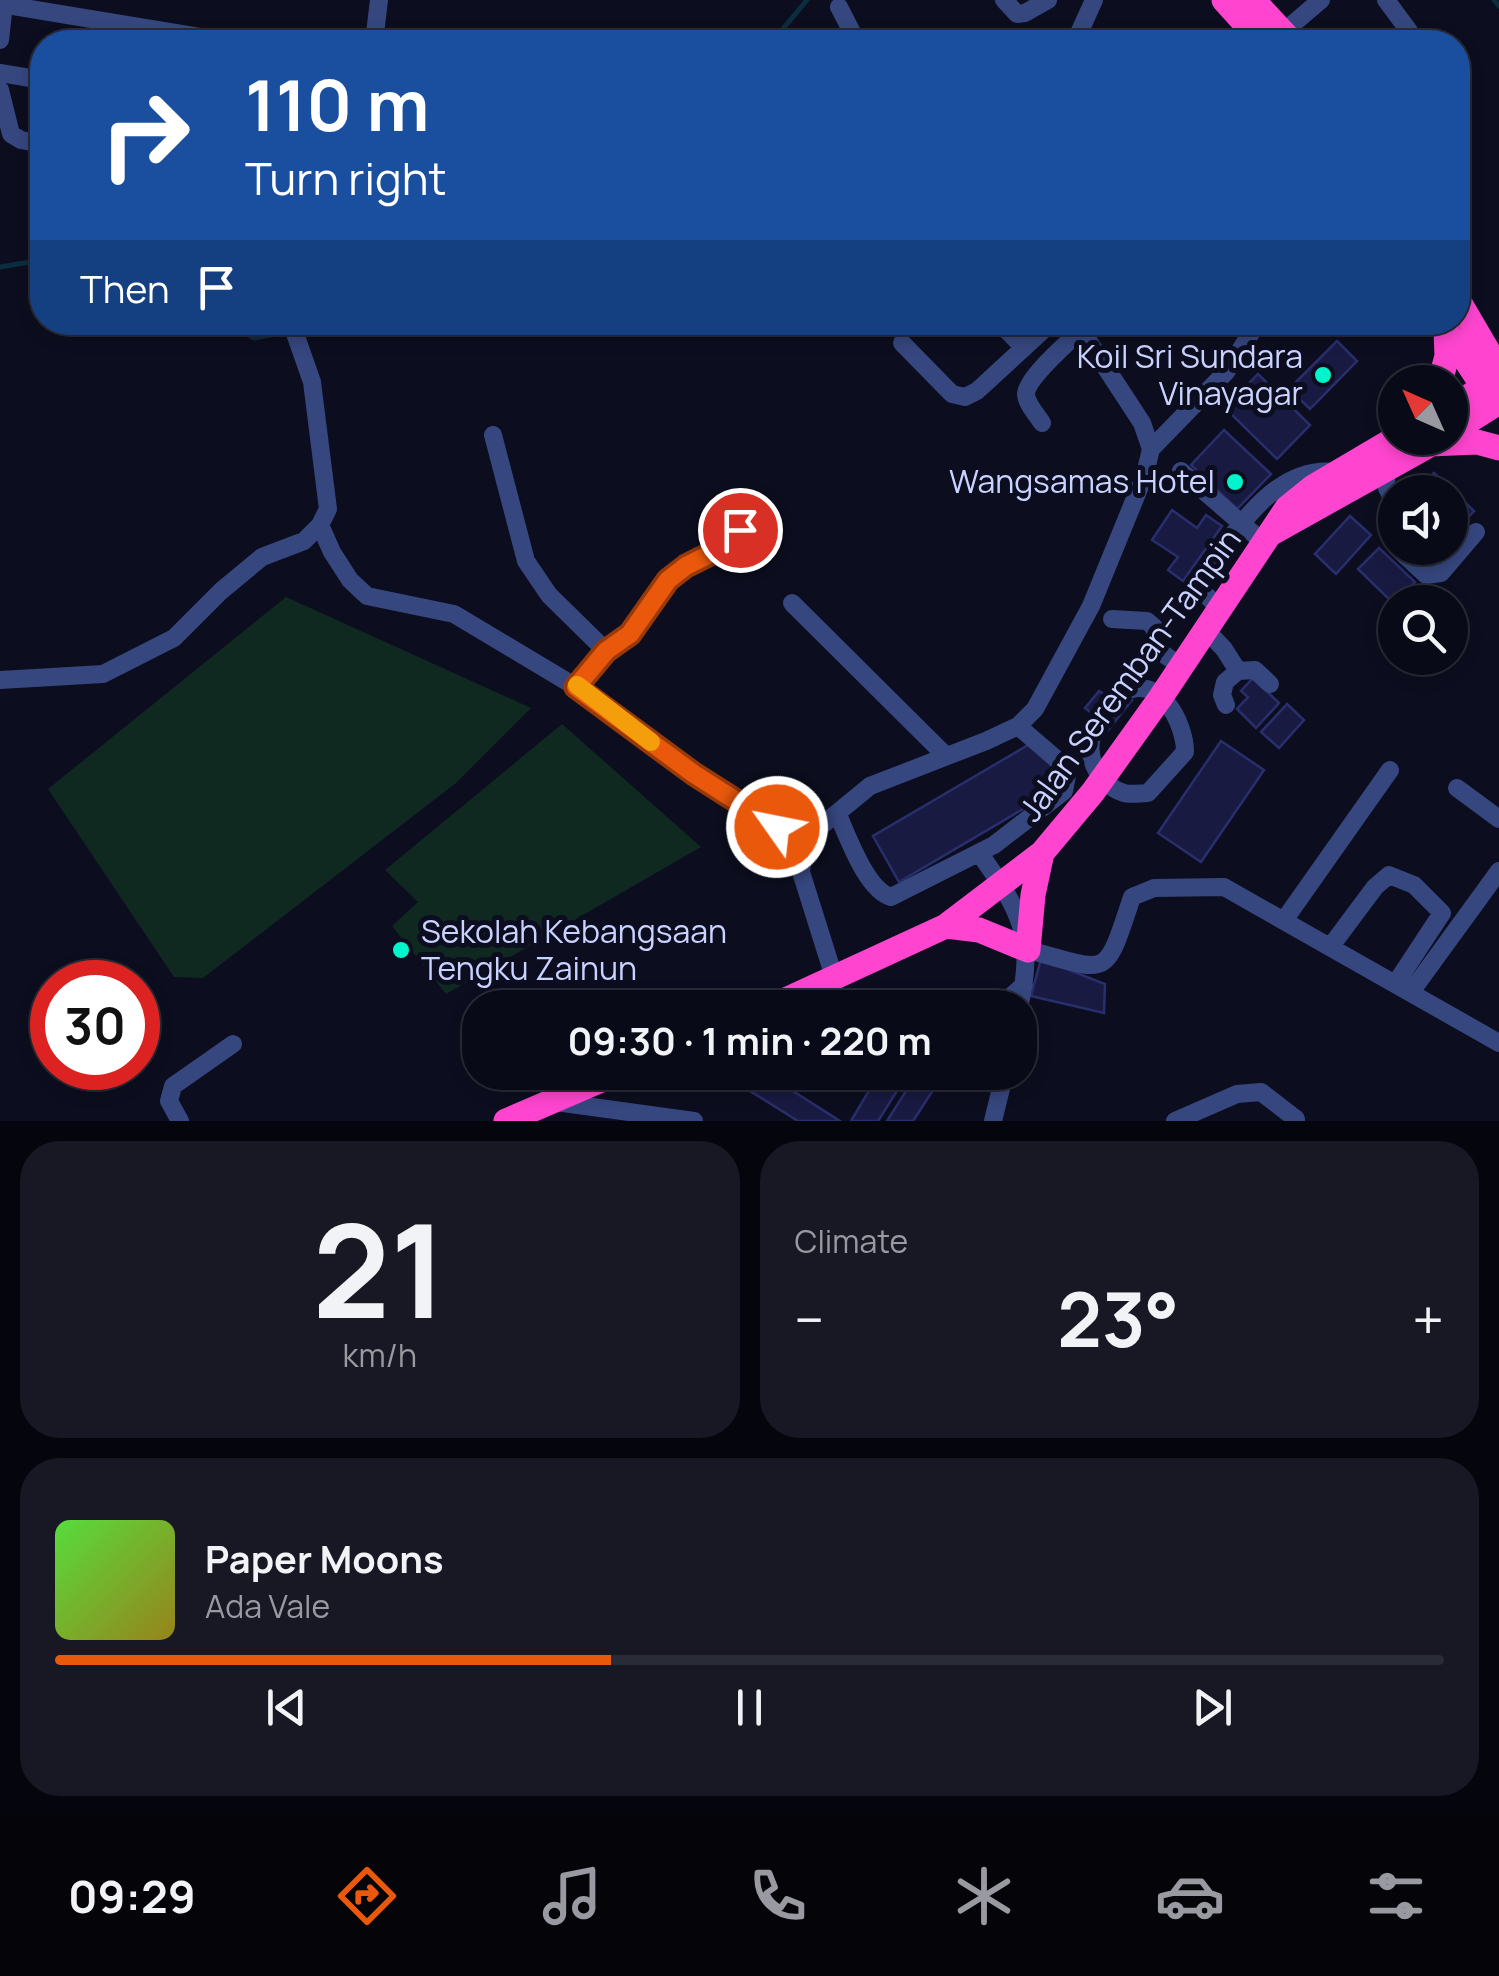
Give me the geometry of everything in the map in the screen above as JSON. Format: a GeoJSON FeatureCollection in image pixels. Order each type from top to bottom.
{"type":"FeatureCollection","features":[{"type":"Feature","properties":{"kind":"highway"},"geometry":{"type":"LineString","coordinates":[[1224,0],[1266,30]]}},
{"type":"Feature","properties":{"kind":"highway"},"geometry":{"type":"LineString","coordinates":[[1254,0],[1274,30]]}},
{"type":"Feature","properties":{"kind":"highway"},"geometry":{"type":"LineString","coordinates":[[1470,323],[1499,335]]}},
{"type":"Feature","properties":{"kind":"highway"},"geometry":{"type":"LineString","coordinates":[[1445,365],[1450,335]]}},
{"type":"Feature","properties":{"kind":"highway"},"geometry":{"type":"LineString","coordinates":[[1463,335],[1496,392],[1468,402]]}},
{"type":"Feature","properties":{"kind":"highway","name":"Jalan Seremban-Tampin"},"geometry":{"type":"LineString","coordinates":[[1468,415],[1496,392]]}},
{"type":"Feature","properties":{"kind":"highway"},"geometry":{"type":"LineString","coordinates":[[1468,441],[1499,448]]}},
{"type":"Feature","properties":{"kind":"highway"},"geometry":{"type":"LineString","coordinates":[[1268,539],[1287,508],[1378,449]]}},
{"type":"Feature","properties":{"kind":"highway","name":"Jalan Seremban-Tampin"},"geometry":{"type":"LineString","coordinates":[[806,990],[946,926],[1042,853],[1161,697],[1268,539],[1410,455]]}},
{"type":"Feature","properties":{"kind":"highway"},"geometry":{"type":"LineString","coordinates":[[946,926],[979,930],[1028,950],[1042,853]]}},
{"type":"Feature","properties":{"kind":"highway"},"geometry":{"type":"LineString","coordinates":[[506,1121],[579,1090]]}},
{"type":"Feature","properties":{"kind":"street"},"geometry":{"type":"LineString","coordinates":[[375,30],[379,0]]}},
{"type":"Feature","properties":{"kind":"street"},"geometry":{"type":"LineString","coordinates":[[1004,0],[1017,14],[1026,14],[1048,0]]}},
{"type":"Feature","properties":{"kind":"street"},"geometry":{"type":"LineString","coordinates":[[1080,30],[1094,0]]}},
{"type":"Feature","properties":{"kind":"street"},"geometry":{"type":"LineString","coordinates":[[1386,0],[1408,30]]}},
{"type":"Feature","properties":{"kind":"street"},"geometry":{"type":"LineString","coordinates":[[1289,30],[1319,1]]}},
{"type":"Feature","properties":{"kind":"street"},"geometry":{"type":"LineString","coordinates":[[0,40],[2,4],[140,30]]}},
{"type":"Feature","properties":{"kind":"street"},"geometry":{"type":"LineString","coordinates":[[839,7],[851,30]]}},
{"type":"Feature","properties":{"kind":"street"},"geometry":{"type":"LineString","coordinates":[[0,72],[30,78]]}},
{"type":"Feature","properties":{"kind":"street"},"geometry":{"type":"LineString","coordinates":[[0,90],[11,134],[30,142]]}},
{"type":"Feature","properties":{"kind":"street"},"geometry":{"type":"LineString","coordinates":[[0,680],[104,674],[174,638],[262,557],[304,541],[320,525],[328,509],[312,382],[296,335]]}},
{"type":"Feature","properties":{"kind":"street"},"geometry":{"type":"LineString","coordinates":[[1012,335],[1024,348]]}},
{"type":"Feature","properties":{"kind":"street"},"geometry":{"type":"LineString","coordinates":[[902,344],[952,394],[965,397],[1038,335]]}},
{"type":"Feature","properties":{"kind":"street"},"geometry":{"type":"LineString","coordinates":[[1042,423],[1026,392],[1070,335]]}},
{"type":"Feature","properties":{"kind":"street"},"geometry":{"type":"LineString","coordinates":[[1084,335],[1142,423],[1151,450]]}},
{"type":"Feature","properties":{"kind":"street"},"geometry":{"type":"LineString","coordinates":[[834,977],[802,872],[804,844],[870,786],[986,742],[1018,726],[1035,709],[1091,606],[1145,474],[1151,450],[1226,372],[1250,335]]}},
{"type":"Feature","properties":{"kind":"street"},"geometry":{"type":"LineString","coordinates":[[493,435],[526,561],[549,594],[606,651]]}},
{"type":"Feature","properties":{"kind":"street"},"geometry":{"type":"LineString","coordinates":[[1385,469],[1386,475]]}},
{"type":"Feature","properties":{"kind":"street"},"geometry":{"type":"LineString","coordinates":[[1238,671],[1224,649],[1201,580],[1242,524],[1292,478],[1318,470],[1338,472]]}},
{"type":"Feature","properties":{"kind":"street"},"geometry":{"type":"LineString","coordinates":[[1181,471],[1242,524],[1268,539]]}},
{"type":"Feature","properties":{"kind":"street"},"geometry":{"type":"LineString","coordinates":[[576,687],[606,651],[630,634],[677,572],[730,544],[748,514]]}},
{"type":"Feature","properties":{"kind":"street"},"geometry":{"type":"LineString","coordinates":[[320,525],[350,580],[367,596],[454,614],[576,687],[694,774],[804,844]]}},
{"type":"Feature","properties":{"kind":"street"},"geometry":{"type":"LineString","coordinates":[[1468,541],[1476,532]]}},
{"type":"Feature","properties":{"kind":"street"},"geometry":{"type":"LineString","coordinates":[[1415,565],[1426,575],[1440,573],[1447,565]]}},
{"type":"Feature","properties":{"kind":"street"},"geometry":{"type":"LineString","coordinates":[[792,602],[945,755]]}},
{"type":"Feature","properties":{"kind":"street"},"geometry":{"type":"LineString","coordinates":[[1112,619],[1147,621],[1155,628],[1154,643],[1161,653],[1182,666]]}},
{"type":"Feature","properties":{"kind":"street"},"geometry":{"type":"LineString","coordinates":[[1226,704],[1222,695],[1226,682],[1238,671],[1255,670],[1270,684]]}},
{"type":"Feature","properties":{"kind":"street"},"geometry":{"type":"LineString","coordinates":[[1097,727],[1091,736],[1092,764],[1102,778],[1123,793],[1148,793],[1184,752],[1185,734],[1161,697],[1143,687],[1123,693]]}},
{"type":"Feature","properties":{"kind":"street"},"geometry":{"type":"LineString","coordinates":[[837,813],[872,884],[891,897],[980,854],[1064,792],[1068,775],[1062,764],[1018,726]]}},
{"type":"Feature","properties":{"kind":"street"},"geometry":{"type":"LineString","coordinates":[[1285,920],[1390,770]]}},
{"type":"Feature","properties":{"kind":"street"},"geometry":{"type":"LineString","coordinates":[[1457,788],[1499,819]]}},
{"type":"Feature","properties":{"kind":"street"},"geometry":{"type":"LineString","coordinates":[[980,854],[1017,914],[1028,950],[1023,990]]}},
{"type":"Feature","properties":{"kind":"street"},"geometry":{"type":"LineString","coordinates":[[1403,988],[1499,871]]}},
{"type":"Feature","properties":{"kind":"street"},"geometry":{"type":"LineString","coordinates":[[1331,946],[1375,887],[1390,874],[1414,886],[1442,913],[1403,988]]}},
{"type":"Feature","properties":{"kind":"street"},"geometry":{"type":"LineString","coordinates":[[1028,950],[1092,967],[1104,964],[1112,956],[1132,897],[1154,888],[1224,887],[1499,1044]]}},
{"type":"Feature","properties":{"kind":"street"},"geometry":{"type":"LineString","coordinates":[[1018,990],[1024,984]]}},
{"type":"Feature","properties":{"kind":"street"},"geometry":{"type":"LineString","coordinates":[[180,1121],[169,1101],[173,1086],[233,1044]]}},
{"type":"Feature","properties":{"kind":"street"},"geometry":{"type":"LineString","coordinates":[[998,1090],[1000,1095]]}},
{"type":"Feature","properties":{"kind":"street"},"geometry":{"type":"LineString","coordinates":[[992,1121],[1001,1090]]}},
{"type":"Feature","properties":{"kind":"street"},"geometry":{"type":"LineString","coordinates":[[1175,1121],[1237,1094],[1261,1092],[1296,1119]]}},
{"type":"Feature","properties":{"kind":"street"},"geometry":{"type":"LineString","coordinates":[[552,1102],[620,1116],[694,1121]]}},
{"type":"Feature","properties":{"kind":"green space"},"geometry":{"type":"Polygon","coordinates":[[[286,597],[531,708],[456,783],[203,978],[174,977],[48,789],[286,597]]]}},
{"type":"Feature","properties":{"kind":"green space"},"geometry":{"type":"Polygon","coordinates":[[[562,724],[701,847],[446,994],[392,926],[418,902],[385,870],[562,724]]]}},
{"type":"Feature","properties":{"kind":"building","name":"Koil Sri Sundara Vinayagar"},"geometry":{"type":"Polygon","coordinates":[[[1337,341],[1357,361],[1310,409],[1289,389],[1337,341]]]}},
{"type":"Feature","properties":{"kind":"building"},"geometry":{"type":"Polygon","coordinates":[[[1258,374],[1310,425],[1277,459],[1225,408],[1258,374]]]}},
{"type":"Feature","properties":{"kind":"building"},"geometry":{"type":"Polygon","coordinates":[[[1224,430],[1271,474],[1237,509],[1191,465],[1224,430]]]}},
{"type":"Feature","properties":{"kind":"building"},"geometry":{"type":"Polygon","coordinates":[[[1172,510],[1197,528],[1206,515],[1222,526],[1183,581],[1168,570],[1178,557],[1152,540],[1172,510]]]}},
{"type":"Feature","properties":{"kind":"building"},"geometry":{"type":"Polygon","coordinates":[[[1350,516],[1371,535],[1336,574],[1315,554],[1350,516]]]}},
{"type":"Feature","properties":{"kind":"building"},"geometry":{"type":"Polygon","coordinates":[[[1378,549],[1378,565],[1397,565],[1415,582],[1378,585],[1378,588],[1358,569],[1378,549]]]}},
{"type":"Feature","properties":{"kind":"building"},"geometry":{"type":"Polygon","coordinates":[[[1253,678],[1279,703],[1256,728],[1237,709],[1248,697],[1241,691],[1253,678]]]}},
{"type":"Feature","properties":{"kind":"building"},"geometry":{"type":"Polygon","coordinates":[[[1116,687],[1132,700],[1105,734],[1089,721],[1094,715],[1085,708],[1099,691],[1108,697],[1116,687]]]}},
{"type":"Feature","properties":{"kind":"building"},"geometry":{"type":"Polygon","coordinates":[[[1287,704],[1304,720],[1279,748],[1261,732],[1287,704]]]}},
{"type":"Feature","properties":{"kind":"building"},"geometry":{"type":"Polygon","coordinates":[[[1035,741],[1061,777],[1040,799],[899,882],[873,836],[1035,741]]]}},
{"type":"Feature","properties":{"kind":"building"},"geometry":{"type":"Polygon","coordinates":[[[1221,741],[1264,770],[1201,862],[1158,833],[1221,741]]]}},
{"type":"Feature","properties":{"kind":"building"},"geometry":{"type":"Polygon","coordinates":[[[1041,959],[1105,984],[1104,1013],[1037,997],[1037,990],[1033,990],[1041,959]]]}},
{"type":"Feature","properties":{"kind":"building"},"geometry":{"type":"Polygon","coordinates":[[[791,1090],[840,1121],[798,1121],[750,1091],[791,1090]]]}},
{"type":"Feature","properties":{"kind":"building"},"geometry":{"type":"Polygon","coordinates":[[[869,1090],[898,1090],[878,1121],[851,1121],[869,1090]]]}},
{"type":"Feature","properties":{"kind":"building"},"geometry":{"type":"Polygon","coordinates":[[[907,1090],[933,1090],[913,1121],[887,1121],[907,1090]]]}},
{"type":"Feature","properties":{"kind":"waterway"},"geometry":{"type":"LineString","coordinates":[[782,30],[807,0]]}},
{"type":"Feature","properties":{"kind":"waterway"},"geometry":{"type":"LineString","coordinates":[[1494,0],[1499,6]]}},
{"type":"Feature","properties":{"kind":"waterway"},"geometry":{"type":"LineString","coordinates":[[0,267],[30,262]]}},
{"type":"Feature","properties":{"kind":"waterway"},"geometry":{"type":"LineString","coordinates":[[249,335],[270,335]]}},
{"type":"Feature","properties":{"kind":"tunnel"},"geometry":{"type":"LineString","coordinates":[[1097,727],[1123,693]]}},
{"type":"Feature","properties":{"kind":"slow traffic"},"geometry":{"type":"LineString","coordinates":[[577,685],[651,742]]}},
{"type":"Feature","properties":{"kind":"place","name":"Koil Sri Sundara Vinayagar"},"geometry":{"type":"Point","coordinates":[1323,375]}},
{"type":"Feature","properties":{"kind":"place","name":"Wangsamas Hotel"},"geometry":{"type":"Point","coordinates":[1235,482]}},
{"type":"Feature","properties":{"kind":"place","name":"Sekolah Kebangsaan Tengku Zainun"},"geometry":{"type":"Point","coordinates":[401,950]}},
{"type":"Feature","properties":{"kind":"route"},"geometry":{"type":"LineString","coordinates":[[740,530],[730,544],[686,566],[668,580],[630,634],[606,651],[576,687],[694,774],[777,827]]}}]}
